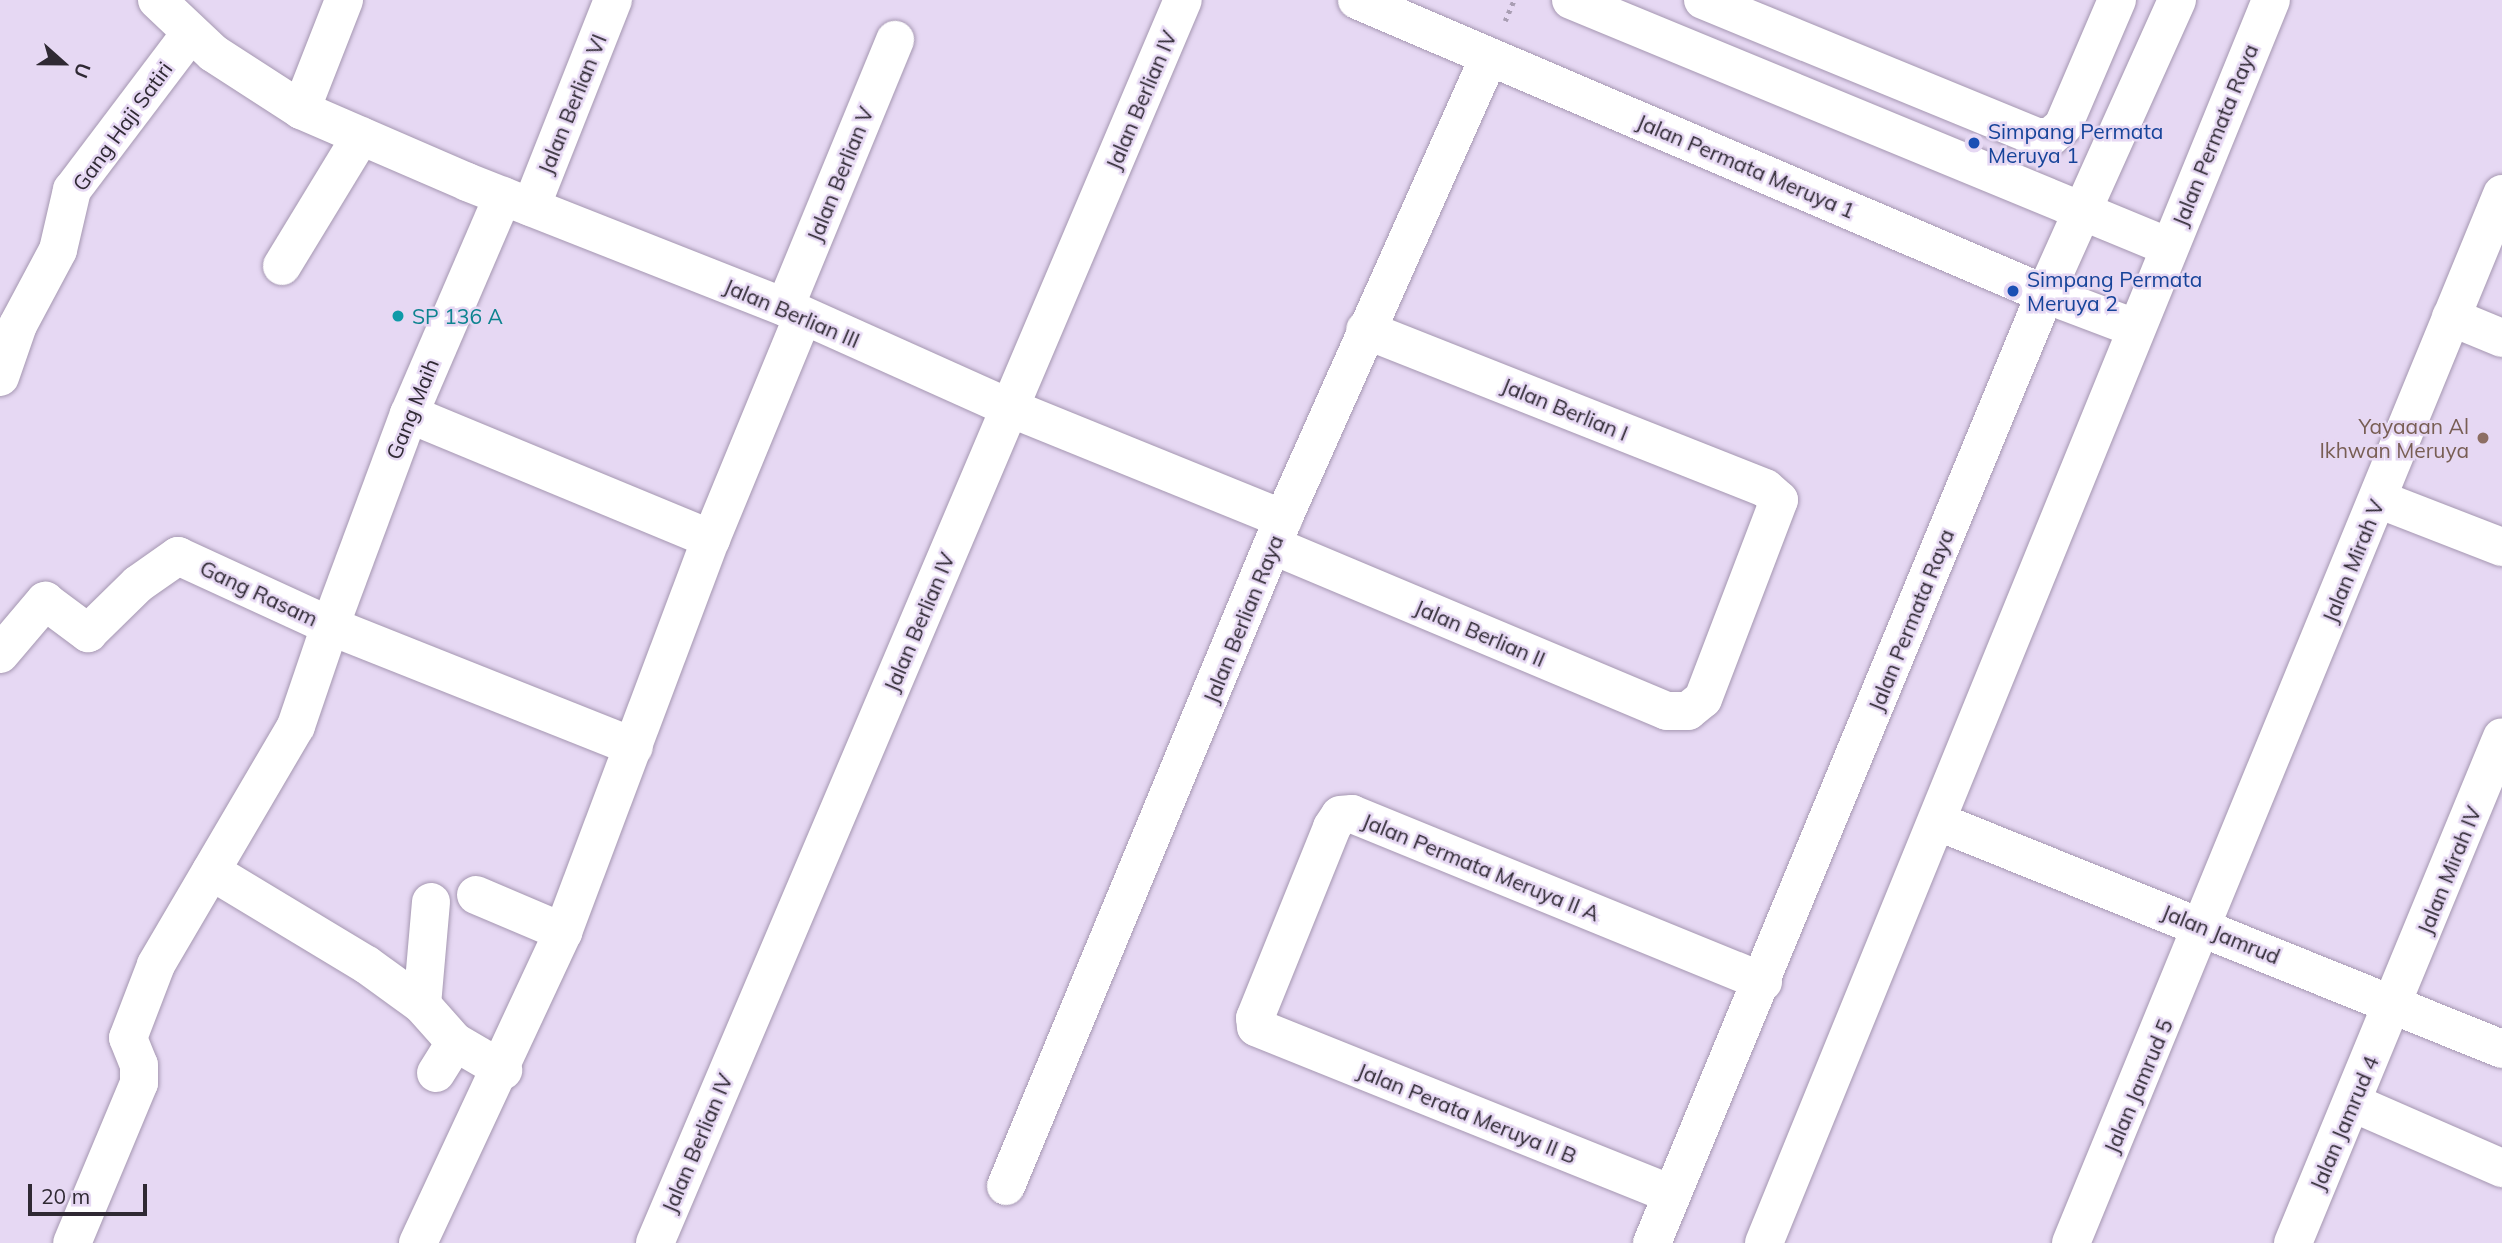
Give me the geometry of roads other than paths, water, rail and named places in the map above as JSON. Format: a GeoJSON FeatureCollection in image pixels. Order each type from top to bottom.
{"type":"FeatureCollection","features":[{"type":"Feature","properties":{"kind":"street","name":"Jalan Berlian III"},"geometry":{"type":"LineString","coordinates":[[157,0],[190,34],[301,110],[517,201],[794,312],[1010,408],[1278,533]]}},
{"type":"Feature","properties":{"kind":"street"},"geometry":{"type":"LineString","coordinates":[[301,110],[344,0]]}},
{"type":"Feature","properties":{"kind":"street","name":"Jalan Berlian VI"},"geometry":{"type":"LineString","coordinates":[[517,201],[613,0]]}},
{"type":"Feature","properties":{"kind":"street","name":"Jalan Berlian IV"},"geometry":{"type":"LineString","coordinates":[[655,1243],[1183,0]]}},
{"type":"Feature","properties":{"kind":"street","name":"Jalan Permata Meruya 1"},"geometry":{"type":"LineString","coordinates":[[1357,0],[1494,45],[2045,294],[2135,328]]}},
{"type":"Feature","properties":{"kind":"street"},"geometry":{"type":"LineString","coordinates":[[1570,0],[2169,247]]}},
{"type":"Feature","properties":{"kind":"street"},"geometry":{"type":"LineString","coordinates":[[1703,0],[2037,137],[2050,137],[2063,126],[2117,0]]}},
{"type":"Feature","properties":{"kind":"street","name":"Jalan Permata Raya"},"geometry":{"type":"LineString","coordinates":[[1652,1243],[1763,982],[2045,294],[2177,0]]}},
{"type":"Feature","properties":{"kind":"street","name":"Jalan Permata Raya"},"geometry":{"type":"LineString","coordinates":[[1764,1243],[1939,822],[2135,328],[2271,0]]}},
{"type":"Feature","properties":{"kind":"street","name":"Gang Haji Satiri"},"geometry":{"type":"LineString","coordinates":[[0,377],[18,325],[58,250],[72,190],[190,34]]}},
{"type":"Feature","properties":{"kind":"street","name":"Jalan Berlian V"},"geometry":{"type":"LineString","coordinates":[[418,1243],[503,1070],[563,932],[895,40]]}},
{"type":"Feature","properties":{"kind":"street","name":"Jalan Berlian Raya"},"geometry":{"type":"LineString","coordinates":[[1006,1185],[1278,533],[1365,330],[1494,45]]}},
{"type":"Feature","properties":{"kind":"street"},"geometry":{"type":"LineString","coordinates":[[282,265],[361,136]]}},
{"type":"Feature","properties":{"kind":"street","name":"Jalan Mirah V"},"geometry":{"type":"LineString","coordinates":[[2203,928],[2502,194]]}},
{"type":"Feature","properties":{"kind":"street","name":"Gang Maih"},"geometry":{"type":"LineString","coordinates":[[72,1243],[139,1083],[139,1065],[128,1038],[163,950],[296,726],[409,414],[517,201]]}},
{"type":"Feature","properties":{"kind":"street"},"geometry":{"type":"LineString","coordinates":[[2451,317],[2502,338]]}},
{"type":"Feature","properties":{"kind":"street","name":"Jalan Berlian I"},"geometry":{"type":"LineString","coordinates":[[1365,330],[1765,488],[1779,500],[1775,520],[1703,699],[1688,711]]}},
{"type":"Feature","properties":{"kind":"street"},"geometry":{"type":"LineString","coordinates":[[409,414],[711,539]]}},
{"type":"Feature","properties":{"kind":"street"},"geometry":{"type":"LineString","coordinates":[[2378,499],[2502,547]]}},
{"type":"Feature","properties":{"kind":"street","name":"Jalan Berlian II"},"geometry":{"type":"LineString","coordinates":[[1278,533],[1667,711],[1688,711]]}},
{"type":"Feature","properties":{"kind":"street","name":"Gang Rasam"},"geometry":{"type":"LineString","coordinates":[[0,654],[45,601],[88,633],[138,584],[178,556],[330,626]]}},
{"type":"Feature","properties":{"kind":"street"},"geometry":{"type":"LineString","coordinates":[[330,626],[634,747]]}},
{"type":"Feature","properties":{"kind":"street","name":"Jalan Mirah IV"},"geometry":{"type":"LineString","coordinates":[[2395,1003],[2502,737]]}},
{"type":"Feature","properties":{"kind":"street","name":"Jalan Permata Meruya II A"},"geometry":{"type":"LineString","coordinates":[[1262,1032],[1255,1018],[1340,815],[1352,814],[1763,982]]}},
{"type":"Feature","properties":{"kind":"street","name":"Jalan Jamrud"},"geometry":{"type":"LineString","coordinates":[[1939,822],[2395,1003],[2502,1049]]}},
{"type":"Feature","properties":{"kind":"street"},"geometry":{"type":"LineString","coordinates":[[211,870],[367,965],[422,1005]]}},
{"type":"Feature","properties":{"kind":"street"},"geometry":{"type":"LineString","coordinates":[[476,895],[563,932]]}},
{"type":"Feature","properties":{"kind":"street"},"geometry":{"type":"LineString","coordinates":[[431,902],[422,1005],[446,1058],[503,1070]]}},
{"type":"Feature","properties":{"kind":"street","name":"Jalan Jamrud 5"},"geometry":{"type":"LineString","coordinates":[[2071,1243],[2203,928]]}},
{"type":"Feature","properties":{"kind":"street","name":"Jalan Jamrud 4"},"geometry":{"type":"LineString","coordinates":[[2293,1243],[2395,1003]]}},
{"type":"Feature","properties":{"kind":"street","name":"Jalan Perata Meruya II B"},"geometry":{"type":"LineString","coordinates":[[1262,1032],[1671,1195]]}},
{"type":"Feature","properties":{"kind":"street"},"geometry":{"type":"LineString","coordinates":[[2353,1102],[2502,1168]]}},
{"type":"Feature","properties":{"kind":"place","name":"Simpang Permata Meruya 1"},"geometry":{"type":"Point","coordinates":[1974,143]}},
{"type":"Feature","properties":{"kind":"place","name":"Simpang Permata Meruya 2"},"geometry":{"type":"Point","coordinates":[2013,291]}},
{"type":"Feature","properties":{"kind":"place","name":"SP 136 A"},"geometry":{"type":"Point","coordinates":[398,316]}},
{"type":"Feature","properties":{"kind":"place","name":"Yayaaan Al Ikhwan Meruya"},"geometry":{"type":"Point","coordinates":[2483,438]}}]}
